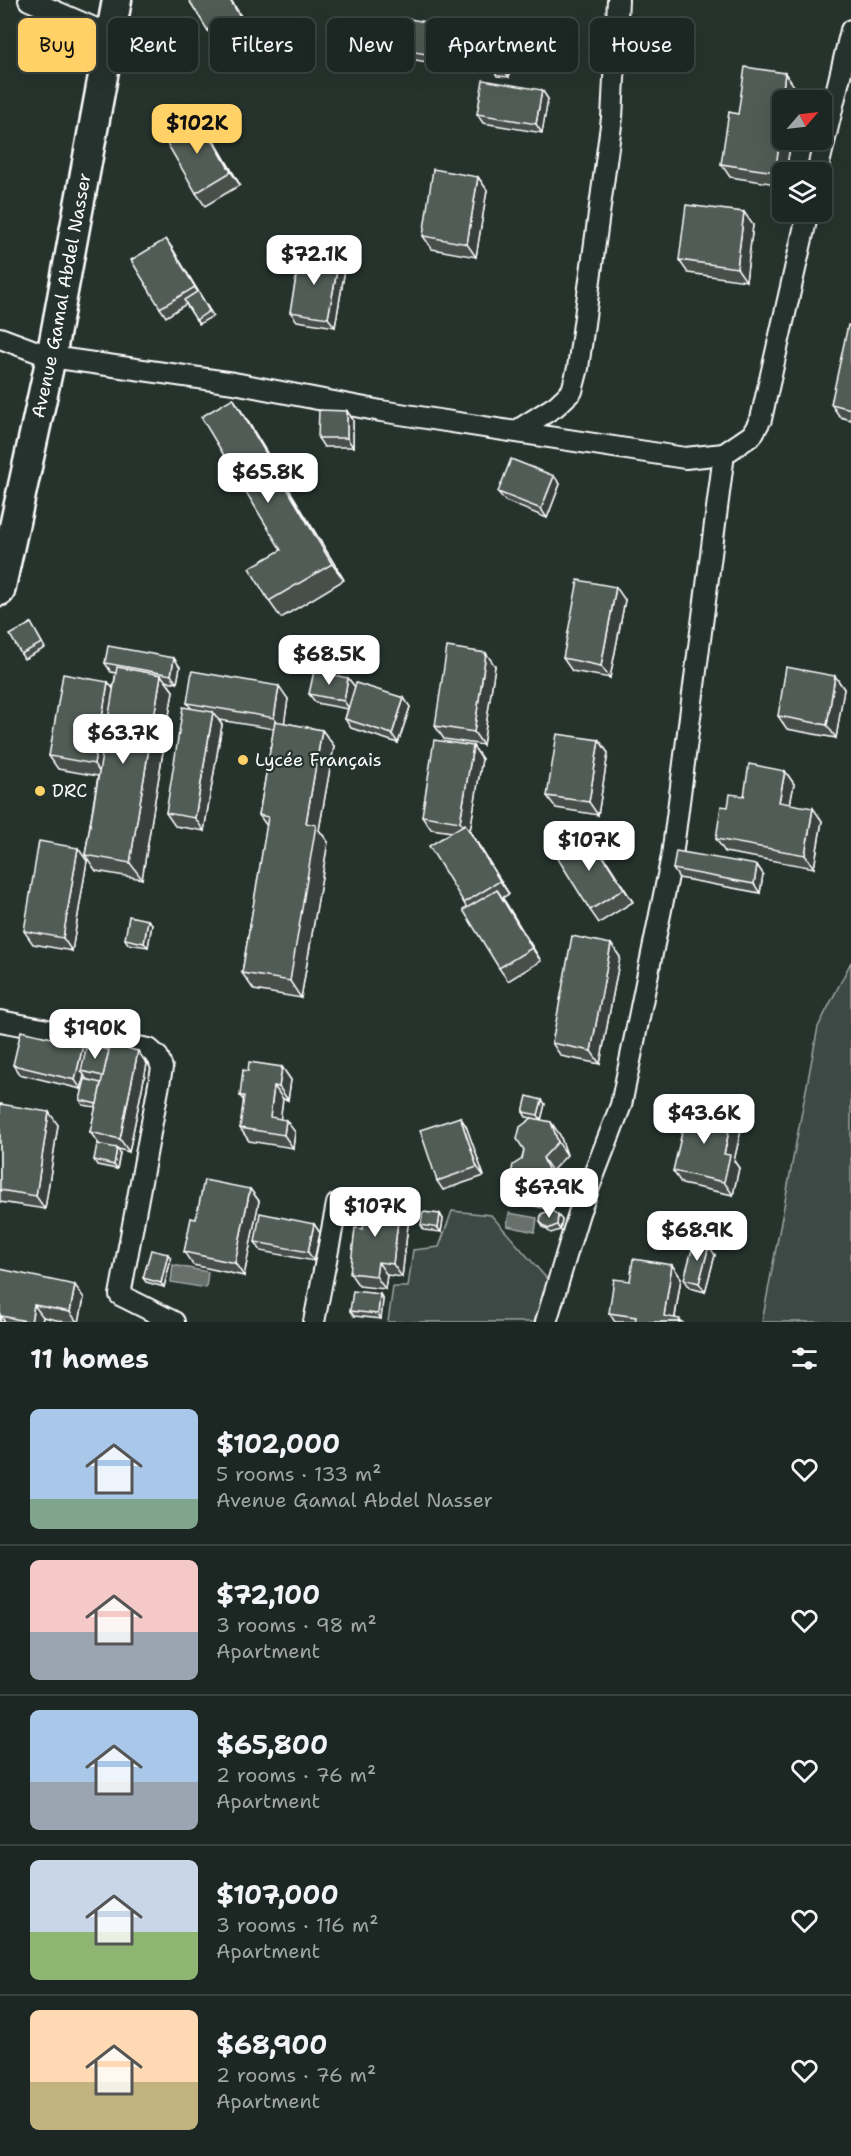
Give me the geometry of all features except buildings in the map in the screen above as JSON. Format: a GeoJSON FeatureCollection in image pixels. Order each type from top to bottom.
{"type":"FeatureCollection","features":[{"type":"Feature","properties":{"kind":"street"},"geometry":{"type":"LineString","coordinates":[[29,0],[108,34]]}},
{"type":"Feature","properties":{"kind":"street","name":"Avenue Gamal Abdel Nasser"},"geometry":{"type":"LineString","coordinates":[[113,18],[117,0]]}},
{"type":"Feature","properties":{"kind":"street"},"geometry":{"type":"LineString","coordinates":[[518,430],[556,406],[572,391],[578,368],[612,118],[618,0]]}},
{"type":"Feature","properties":{"kind":"street"},"geometry":{"type":"LineString","coordinates":[[819,162],[851,30]]}},
{"type":"Feature","properties":{"kind":"street","name":"Avenue Gamal Abdel Nasser"},"geometry":{"type":"LineString","coordinates":[[0,591],[51,357],[108,46]]}},
{"type":"Feature","properties":{"kind":"street"},"geometry":{"type":"LineString","coordinates":[[0,338],[51,357],[234,383],[381,411],[518,430],[686,458],[724,454],[752,435],[761,419],[806,222]]}},
{"type":"Feature","properties":{"kind":"street"},"geometry":{"type":"LineString","coordinates":[[546,1322],[579,1214],[623,1094],[672,856],[724,454]]}},
{"type":"Feature","properties":{"kind":"street"},"geometry":{"type":"LineString","coordinates":[[0,1021],[149,1049],[158,1057],[162,1068],[120,1295],[174,1322]]}},
{"type":"Feature","properties":{"kind":"street"},"geometry":{"type":"LineString","coordinates":[[315,1322],[337,1204]]}},
{"type":"Feature","properties":{"kind":"shaded area"},"geometry":{"type":"Polygon","coordinates":[[[851,962],[851,1322],[762,1322],[818,1027],[851,962]]]}},
{"type":"Feature","properties":{"kind":"shaded area"},"geometry":{"type":"Polygon","coordinates":[[[452,1211],[491,1215],[548,1280],[537,1322],[388,1322],[393,1287],[408,1287],[413,1250],[439,1247],[452,1211]]]}},
{"type":"Feature","properties":{"kind":"shaded area"},"geometry":{"type":"Polygon","coordinates":[[[509,1213],[537,1218],[535,1232],[507,1226],[509,1213]]]}},
{"type":"Feature","properties":{"kind":"shaded area"},"geometry":{"type":"Polygon","coordinates":[[[173,1265],[208,1272],[206,1288],[171,1282],[173,1265]]]}},
{"type":"Feature","properties":{"kind":"place","name":"Lycée Français"},"geometry":{"type":"Point","coordinates":[243,760]}},
{"type":"Feature","properties":{"kind":"place","name":"DRC"},"geometry":{"type":"Point","coordinates":[40,791]}}]}
